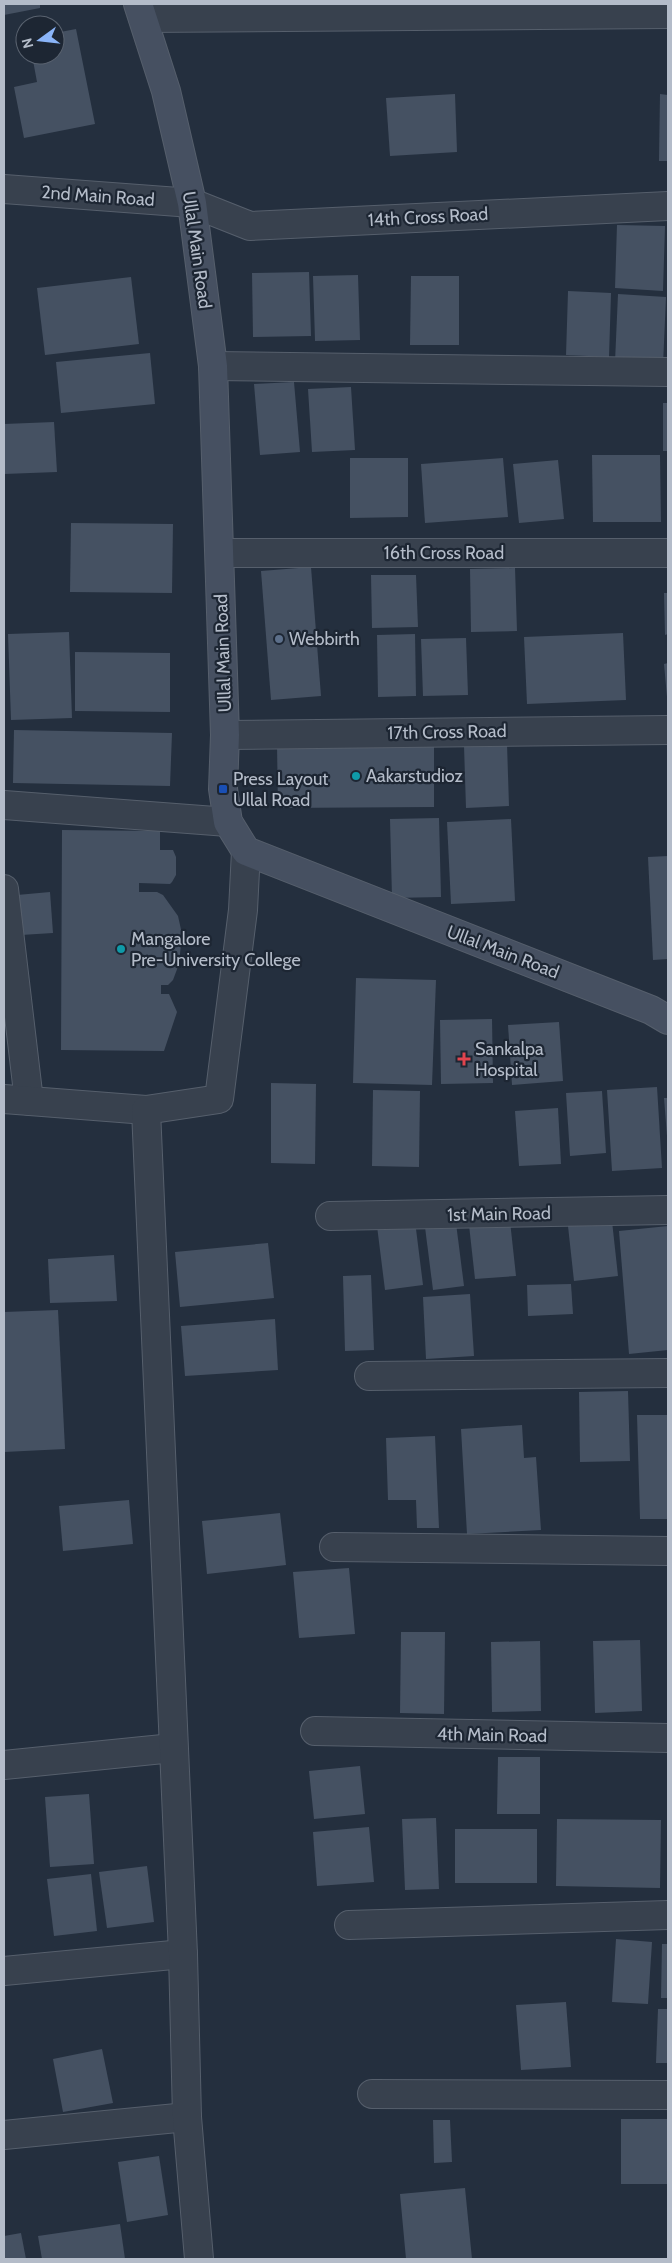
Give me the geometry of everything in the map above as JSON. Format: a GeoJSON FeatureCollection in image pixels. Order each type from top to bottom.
{"type":"FeatureCollection","features":[{"type":"Feature","properties":{"kind":"main road","name":"Ullal Main Road"},"geometry":{"type":"LineString","coordinates":[[140,11],[166,91],[192,203],[213,366],[225,735],[223,789],[228,822],[246,851],[651,1010],[668,1020]]}},
{"type":"Feature","properties":{"kind":"street"},"geometry":{"type":"LineString","coordinates":[[140,11],[668,14]]}},
{"type":"Feature","properties":{"kind":"street","name":"2nd Main Road"},"geometry":{"type":"LineString","coordinates":[[4,189],[192,203]]}},
{"type":"Feature","properties":{"kind":"street","name":"14th Cross Road"},"geometry":{"type":"LineString","coordinates":[[192,203],[250,226],[668,206]]}},
{"type":"Feature","properties":{"kind":"street"},"geometry":{"type":"LineString","coordinates":[[213,366],[668,372]]}},
{"type":"Feature","properties":{"kind":"street","name":"16th Cross Road"},"geometry":{"type":"LineString","coordinates":[[220,553],[668,553]]}},
{"type":"Feature","properties":{"kind":"street","name":"17th Cross Road"},"geometry":{"type":"LineString","coordinates":[[225,735],[668,730]]}},
{"type":"Feature","properties":{"kind":"street"},"geometry":{"type":"LineString","coordinates":[[4,804],[228,822]]}},
{"type":"Feature","properties":{"kind":"street"},"geometry":{"type":"LineString","coordinates":[[4,889],[17,1100],[146,1110],[219,1099],[243,910],[246,851]]}},
{"type":"Feature","properties":{"kind":"street"},"geometry":{"type":"LineString","coordinates":[[146,1110],[183,1954],[187,2116],[199,2259]]}},
{"type":"Feature","properties":{"kind":"street","name":"1st Main Road"},"geometry":{"type":"LineString","coordinates":[[330,1216],[668,1210]]}},
{"type":"Feature","properties":{"kind":"street"},"geometry":{"type":"LineString","coordinates":[[369,1376],[668,1372]]}},
{"type":"Feature","properties":{"kind":"street"},"geometry":{"type":"LineString","coordinates":[[334,1547],[668,1551]]}},
{"type":"Feature","properties":{"kind":"street","name":"4th Main Road"},"geometry":{"type":"LineString","coordinates":[[315,1731],[668,1738]]}},
{"type":"Feature","properties":{"kind":"street"},"geometry":{"type":"LineString","coordinates":[[4,1765],[173,1748]]}},
{"type":"Feature","properties":{"kind":"street"},"geometry":{"type":"LineString","coordinates":[[349,1926],[668,1915]]}},
{"type":"Feature","properties":{"kind":"street"},"geometry":{"type":"LineString","coordinates":[[4,1971],[183,1954]]}},
{"type":"Feature","properties":{"kind":"street"},"geometry":{"type":"LineString","coordinates":[[372,2094],[668,2095]]}},
{"type":"Feature","properties":{"kind":"street"},"geometry":{"type":"LineString","coordinates":[[4,2135],[187,2116]]}},
{"type":"Feature","properties":{"kind":"building"},"geometry":{"type":"Polygon","coordinates":[[[4,4],[40,4],[40,8],[4,15],[4,4]]]}},
{"type":"Feature","properties":{"kind":"building"},"geometry":{"type":"Polygon","coordinates":[[[76,29],[95,124],[24,138],[14,87],[37,82],[34,65],[65,65],[65,31],[76,29]]]}},
{"type":"Feature","properties":{"kind":"building"},"geometry":{"type":"Polygon","coordinates":[[[455,94],[457,152],[390,156],[386,98],[455,94]]]}},
{"type":"Feature","properties":{"kind":"building"},"geometry":{"type":"Polygon","coordinates":[[[660,94],[668,95],[668,161],[659,161],[660,94]]]}},
{"type":"Feature","properties":{"kind":"building"},"geometry":{"type":"Polygon","coordinates":[[[617,225],[665,226],[663,291],[615,288],[617,225]]]}},
{"type":"Feature","properties":{"kind":"building"},"geometry":{"type":"Polygon","coordinates":[[[309,272],[311,336],[253,337],[252,273],[309,272]]]}},
{"type":"Feature","properties":{"kind":"building"},"geometry":{"type":"Polygon","coordinates":[[[358,275],[360,340],[315,341],[313,276],[358,275]]]}},
{"type":"Feature","properties":{"kind":"building"},"geometry":{"type":"Polygon","coordinates":[[[411,276],[459,276],[459,345],[410,345],[411,276]]]}},
{"type":"Feature","properties":{"kind":"building"},"geometry":{"type":"Polygon","coordinates":[[[131,277],[139,344],[45,355],[37,288],[131,277]]]}},
{"type":"Feature","properties":{"kind":"building"},"geometry":{"type":"Polygon","coordinates":[[[568,291],[611,293],[609,357],[566,355],[568,291]]]}},
{"type":"Feature","properties":{"kind":"building"},"geometry":{"type":"Polygon","coordinates":[[[618,294],[666,297],[663,365],[615,362],[618,294]]]}},
{"type":"Feature","properties":{"kind":"building"},"geometry":{"type":"Polygon","coordinates":[[[150,353],[155,404],[61,413],[56,362],[150,353]]]}},
{"type":"Feature","properties":{"kind":"building"},"geometry":{"type":"Polygon","coordinates":[[[294,382],[300,452],[260,455],[254,384],[294,382]]]}},
{"type":"Feature","properties":{"kind":"building"},"geometry":{"type":"Polygon","coordinates":[[[351,387],[355,450],[312,452],[308,389],[351,387]]]}},
{"type":"Feature","properties":{"kind":"building"},"geometry":{"type":"Polygon","coordinates":[[[663,403],[668,403],[668,451],[663,451],[663,403]]]}},
{"type":"Feature","properties":{"kind":"building"},"geometry":{"type":"Polygon","coordinates":[[[54,422],[57,472],[4,474],[4,424],[54,422]]]}},
{"type":"Feature","properties":{"kind":"building"},"geometry":{"type":"Polygon","coordinates":[[[592,455],[660,455],[661,522],[593,522],[592,455]]]}},
{"type":"Feature","properties":{"kind":"building"},"geometry":{"type":"Polygon","coordinates":[[[350,458],[408,458],[408,517],[350,518],[350,458]]]}},
{"type":"Feature","properties":{"kind":"building"},"geometry":{"type":"Polygon","coordinates":[[[503,458],[508,517],[425,523],[421,464],[503,458]]]}},
{"type":"Feature","properties":{"kind":"building"},"geometry":{"type":"Polygon","coordinates":[[[558,460],[564,519],[519,523],[513,464],[558,460]]]}},
{"type":"Feature","properties":{"kind":"building"},"geometry":{"type":"Polygon","coordinates":[[[71,523],[173,524],[172,593],[70,592],[71,523]]]}},
{"type":"Feature","properties":{"kind":"building"},"geometry":{"type":"Polygon","coordinates":[[[311,567],[321,696],[271,700],[261,571],[311,567]]]}},
{"type":"Feature","properties":{"kind":"building"},"geometry":{"type":"Polygon","coordinates":[[[515,568],[517,631],[471,632],[470,569],[515,568]]]}},
{"type":"Feature","properties":{"kind":"building"},"geometry":{"type":"Polygon","coordinates":[[[371,575],[416,575],[418,627],[372,628],[371,575]]]}},
{"type":"Feature","properties":{"kind":"building"},"geometry":{"type":"Polygon","coordinates":[[[664,593],[668,593],[668,634],[665,635],[664,593]]]}},
{"type":"Feature","properties":{"kind":"building"},"geometry":{"type":"Polygon","coordinates":[[[69,632],[72,718],[11,720],[8,634],[69,632]]]}},
{"type":"Feature","properties":{"kind":"building"},"geometry":{"type":"Polygon","coordinates":[[[623,633],[626,700],[527,704],[524,637],[623,633]]]}},
{"type":"Feature","properties":{"kind":"building"},"geometry":{"type":"Polygon","coordinates":[[[415,634],[416,696],[378,697],[377,635],[415,634]]]}},
{"type":"Feature","properties":{"kind":"building"},"geometry":{"type":"Polygon","coordinates":[[[466,638],[468,695],[423,696],[421,639],[466,638]]]}},
{"type":"Feature","properties":{"kind":"building"},"geometry":{"type":"Polygon","coordinates":[[[75,652],[170,653],[170,712],[75,711],[75,652]]]}},
{"type":"Feature","properties":{"kind":"building"},"geometry":{"type":"Polygon","coordinates":[[[668,663],[668,697],[667,697],[664,664],[668,663]]]}},
{"type":"Feature","properties":{"kind":"building"},"geometry":{"type":"Polygon","coordinates":[[[14,730],[172,733],[170,786],[13,783],[14,730]]]}},
{"type":"Feature","properties":{"kind":"building","name":"Aakarstudioz"},"geometry":{"type":"Polygon","coordinates":[[[434,743],[434,807],[278,808],[277,745],[434,743]]]}},
{"type":"Feature","properties":{"kind":"building"},"geometry":{"type":"Polygon","coordinates":[[[507,744],[509,806],[466,808],[464,746],[507,744]]]}},
{"type":"Feature","properties":{"kind":"building"},"geometry":{"type":"Polygon","coordinates":[[[439,818],[441,897],[392,898],[390,819],[439,818]]]}},
{"type":"Feature","properties":{"kind":"building"},"geometry":{"type":"Polygon","coordinates":[[[511,819],[515,901],[451,904],[447,822],[511,819]]]}},
{"type":"Feature","properties":{"kind":"building","name":"Mangalore Pre-University College"},"geometry":{"type":"Polygon","coordinates":[[[62,830],[160,831],[160,850],[173,850],[176,857],[176,875],[170,884],[139,883],[139,892],[157,892],[163,895],[178,916],[182,934],[179,964],[173,980],[168,985],[161,985],[161,994],[169,994],[177,1012],[164,1051],[61,1050],[62,830]]]}},
{"type":"Feature","properties":{"kind":"building"},"geometry":{"type":"Polygon","coordinates":[[[668,856],[668,959],[653,960],[648,857],[668,856]]]}},
{"type":"Feature","properties":{"kind":"building"},"geometry":{"type":"Polygon","coordinates":[[[50,892],[53,933],[21,935],[17,895],[50,892]]]}},
{"type":"Feature","properties":{"kind":"building"},"geometry":{"type":"Polygon","coordinates":[[[356,978],[436,980],[432,1085],[353,1083],[356,978]]]}},
{"type":"Feature","properties":{"kind":"building"},"geometry":{"type":"Polygon","coordinates":[[[492,1019],[493,1083],[441,1084],[440,1020],[492,1019]]]}},
{"type":"Feature","properties":{"kind":"building"},"geometry":{"type":"Polygon","coordinates":[[[559,1022],[563,1081],[512,1085],[508,1025],[559,1022]]]}},
{"type":"Feature","properties":{"kind":"building"},"geometry":{"type":"Polygon","coordinates":[[[271,1083],[316,1084],[315,1164],[271,1163],[271,1083]]]}},
{"type":"Feature","properties":{"kind":"building"},"geometry":{"type":"Polygon","coordinates":[[[657,1087],[662,1168],[612,1171],[607,1090],[657,1087]]]}},
{"type":"Feature","properties":{"kind":"building"},"geometry":{"type":"Polygon","coordinates":[[[373,1090],[420,1091],[419,1167],[372,1166],[373,1090]]]}},
{"type":"Feature","properties":{"kind":"building"},"geometry":{"type":"Polygon","coordinates":[[[602,1091],[606,1153],[570,1156],[566,1093],[602,1091]]]}},
{"type":"Feature","properties":{"kind":"building"},"geometry":{"type":"Polygon","coordinates":[[[664,1098],[668,1098],[668,1136],[667,1136],[664,1098]]]}},
{"type":"Feature","properties":{"kind":"building"},"geometry":{"type":"Polygon","coordinates":[[[558,1108],[561,1164],[519,1166],[515,1111],[558,1108]]]}},
{"type":"Feature","properties":{"kind":"building"},"geometry":{"type":"Polygon","coordinates":[[[415,1221],[423,1285],[385,1290],[377,1226],[415,1221]]]}},
{"type":"Feature","properties":{"kind":"building"},"geometry":{"type":"Polygon","coordinates":[[[510,1221],[516,1276],[475,1279],[469,1225],[510,1221]]]}},
{"type":"Feature","properties":{"kind":"building"},"geometry":{"type":"Polygon","coordinates":[[[612,1221],[618,1276],[574,1281],[568,1226],[612,1221]]]}},
{"type":"Feature","properties":{"kind":"building"},"geometry":{"type":"Polygon","coordinates":[[[456,1223],[464,1286],[433,1290],[425,1227],[456,1223]]]}},
{"type":"Feature","properties":{"kind":"building"},"geometry":{"type":"Polygon","coordinates":[[[668,1226],[668,1350],[629,1354],[619,1231],[668,1226]]]}},
{"type":"Feature","properties":{"kind":"building"},"geometry":{"type":"Polygon","coordinates":[[[268,1243],[274,1298],[180,1307],[175,1252],[268,1243]]]}},
{"type":"Feature","properties":{"kind":"building"},"geometry":{"type":"Polygon","coordinates":[[[114,1255],[117,1301],[50,1303],[48,1259],[114,1255]]]}},
{"type":"Feature","properties":{"kind":"building"},"geometry":{"type":"Polygon","coordinates":[[[371,1275],[374,1350],[345,1351],[343,1276],[371,1275]]]}},
{"type":"Feature","properties":{"kind":"building"},"geometry":{"type":"Polygon","coordinates":[[[571,1284],[573,1314],[528,1316],[527,1285],[571,1284]]]}},
{"type":"Feature","properties":{"kind":"building"},"geometry":{"type":"Polygon","coordinates":[[[470,1294],[474,1356],[426,1359],[423,1297],[470,1294]]]}},
{"type":"Feature","properties":{"kind":"building"},"geometry":{"type":"Polygon","coordinates":[[[58,1310],[65,1449],[4,1452],[4,1312],[58,1310]]]}},
{"type":"Feature","properties":{"kind":"building"},"geometry":{"type":"Polygon","coordinates":[[[275,1319],[278,1370],[185,1376],[181,1326],[275,1319]]]}},
{"type":"Feature","properties":{"kind":"building"},"geometry":{"type":"Polygon","coordinates":[[[628,1391],[630,1461],[580,1462],[579,1392],[628,1391]]]}},
{"type":"Feature","properties":{"kind":"building"},"geometry":{"type":"Polygon","coordinates":[[[637,1415],[668,1415],[668,1519],[640,1519],[637,1415]]]}},
{"type":"Feature","properties":{"kind":"building"},"geometry":{"type":"Polygon","coordinates":[[[522,1425],[524,1458],[536,1457],[541,1530],[467,1534],[461,1429],[522,1425]]]}},
{"type":"Feature","properties":{"kind":"building"},"geometry":{"type":"Polygon","coordinates":[[[435,1436],[439,1528],[417,1528],[416,1500],[388,1500],[386,1438],[435,1436]]]}},
{"type":"Feature","properties":{"kind":"building"},"geometry":{"type":"Polygon","coordinates":[[[129,1500],[133,1544],[63,1551],[59,1506],[129,1500]]]}},
{"type":"Feature","properties":{"kind":"building"},"geometry":{"type":"Polygon","coordinates":[[[280,1513],[286,1565],[207,1574],[202,1521],[280,1513]]]}},
{"type":"Feature","properties":{"kind":"building"},"geometry":{"type":"Polygon","coordinates":[[[349,1568],[355,1634],[299,1638],[293,1572],[349,1568]]]}},
{"type":"Feature","properties":{"kind":"building"},"geometry":{"type":"Polygon","coordinates":[[[401,1632],[445,1632],[444,1714],[400,1713],[401,1632]]]}},
{"type":"Feature","properties":{"kind":"building"},"geometry":{"type":"Polygon","coordinates":[[[640,1640],[642,1711],[595,1713],[593,1641],[640,1640]]]}},
{"type":"Feature","properties":{"kind":"building"},"geometry":{"type":"Polygon","coordinates":[[[540,1641],[541,1711],[492,1712],[491,1642],[540,1641]]]}},
{"type":"Feature","properties":{"kind":"building"},"geometry":{"type":"Polygon","coordinates":[[[498,1757],[540,1757],[540,1814],[497,1814],[498,1757]]]}},
{"type":"Feature","properties":{"kind":"building"},"geometry":{"type":"Polygon","coordinates":[[[360,1766],[365,1814],[314,1819],[309,1771],[360,1766]]]}},
{"type":"Feature","properties":{"kind":"building"},"geometry":{"type":"Polygon","coordinates":[[[89,1794],[94,1864],[50,1867],[45,1797],[89,1794]]]}},
{"type":"Feature","properties":{"kind":"building"},"geometry":{"type":"Polygon","coordinates":[[[436,1818],[439,1889],[405,1890],[402,1819],[436,1818]]]}},
{"type":"Feature","properties":{"kind":"building"},"geometry":{"type":"Polygon","coordinates":[[[557,1819],[661,1820],[660,1888],[556,1886],[557,1819]]]}},
{"type":"Feature","properties":{"kind":"building"},"geometry":{"type":"Polygon","coordinates":[[[369,1827],[374,1882],[317,1886],[313,1832],[369,1827]]]}},
{"type":"Feature","properties":{"kind":"building"},"geometry":{"type":"Polygon","coordinates":[[[455,1829],[537,1829],[537,1883],[455,1883],[455,1829]]]}},
{"type":"Feature","properties":{"kind":"building"},"geometry":{"type":"Polygon","coordinates":[[[147,1866],[154,1922],[107,1928],[99,1872],[147,1866]]]}},
{"type":"Feature","properties":{"kind":"building"},"geometry":{"type":"Polygon","coordinates":[[[91,1874],[97,1931],[54,1936],[47,1879],[91,1874]]]}},
{"type":"Feature","properties":{"kind":"building"},"geometry":{"type":"Polygon","coordinates":[[[616,1939],[652,1942],[648,2004],[612,2002],[616,1939]]]}},
{"type":"Feature","properties":{"kind":"building"},"geometry":{"type":"Polygon","coordinates":[[[662,1944],[668,1944],[668,1998],[661,1998],[662,1944]]]}},
{"type":"Feature","properties":{"kind":"building"},"geometry":{"type":"Polygon","coordinates":[[[566,2002],[571,2067],[521,2070],[516,2005],[566,2002]]]}},
{"type":"Feature","properties":{"kind":"building"},"geometry":{"type":"Polygon","coordinates":[[[658,2009],[668,2009],[668,2063],[656,2063],[658,2009]]]}},
{"type":"Feature","properties":{"kind":"building"},"geometry":{"type":"Polygon","coordinates":[[[102,2049],[113,2103],[63,2112],[53,2059],[102,2049]]]}},
{"type":"Feature","properties":{"kind":"building"},"geometry":{"type":"Polygon","coordinates":[[[621,2119],[668,2119],[668,2184],[621,2184],[621,2119]]]}},
{"type":"Feature","properties":{"kind":"building"},"geometry":{"type":"Polygon","coordinates":[[[433,2120],[450,2120],[452,2162],[434,2163],[433,2120]]]}},
{"type":"Feature","properties":{"kind":"building"},"geometry":{"type":"Polygon","coordinates":[[[159,2156],[168,2215],[127,2222],[118,2162],[159,2156]]]}},
{"type":"Feature","properties":{"kind":"building"},"geometry":{"type":"Polygon","coordinates":[[[465,2188],[472,2259],[406,2259],[400,2194],[465,2188]]]}},
{"type":"Feature","properties":{"kind":"building"},"geometry":{"type":"Polygon","coordinates":[[[120,2224],[125,2259],[42,2259],[38,2236],[120,2224]]]}},
{"type":"Feature","properties":{"kind":"building"},"geometry":{"type":"Polygon","coordinates":[[[21,2233],[26,2259],[4,2259],[4,2236],[21,2233]]]}},
{"type":"Feature","properties":{"kind":"place","name":"Webbirth"},"geometry":{"type":"Point","coordinates":[279,639]}},
{"type":"Feature","properties":{"kind":"place","name":"Aakarstudioz"},"geometry":{"type":"Point","coordinates":[356,776]}},
{"type":"Feature","properties":{"kind":"place","name":"Press Layout Ullal Road"},"geometry":{"type":"Point","coordinates":[223,789]}},
{"type":"Feature","properties":{"kind":"place","name":"Mangalore Pre-University College"},"geometry":{"type":"Point","coordinates":[121,949]}},
{"type":"Feature","properties":{"kind":"place","name":"Sankalpa Hospital"},"geometry":{"type":"Point","coordinates":[464,1059]}}]}
